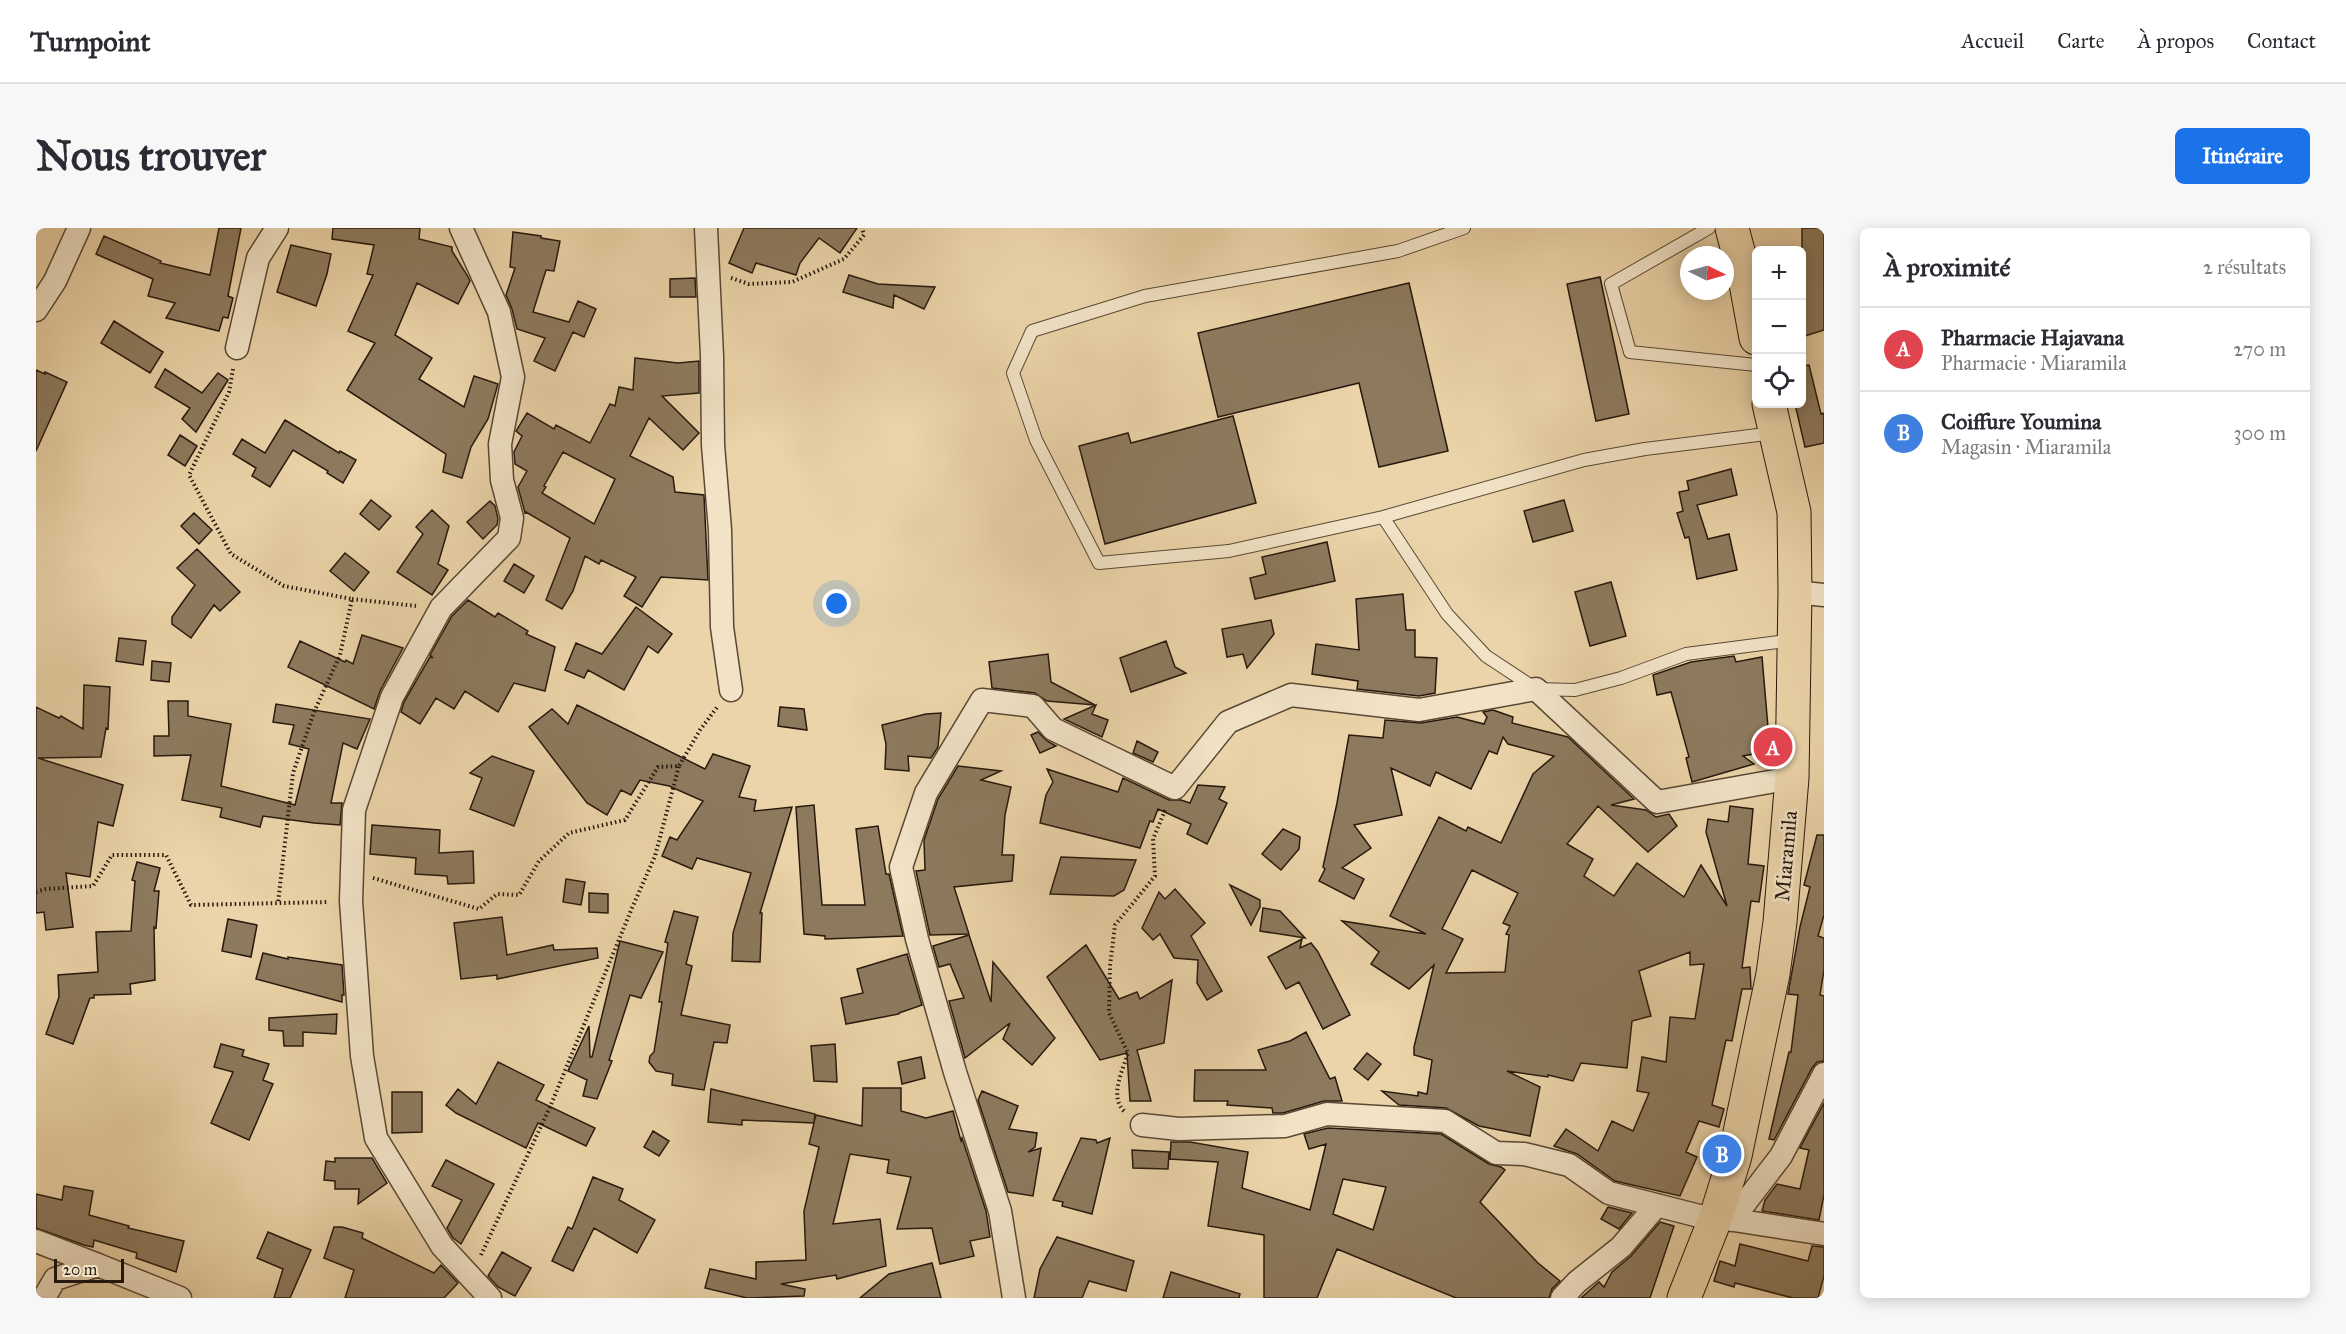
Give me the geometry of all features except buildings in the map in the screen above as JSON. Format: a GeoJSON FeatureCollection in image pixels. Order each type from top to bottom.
{"type":"FeatureCollection","features":[{"type":"Feature","properties":{"kind":"main road"},"geometry":{"type":"LineString","coordinates":[[1732,228],[1752,316]]}},
{"type":"Feature","properties":{"kind":"main road","name":"Miaramila"},"geometry":{"type":"LineString","coordinates":[[1684,1298],[1721,1219],[1773,974],[1792,778],[1794,639],[1810,593],[1772,418]]}},
{"type":"Feature","properties":{"kind":"street"},"geometry":{"type":"LineString","coordinates":[[36,310],[55,281],[79,228]]}},
{"type":"Feature","properties":{"kind":"street"},"geometry":{"type":"LineString","coordinates":[[237,348],[258,258],[277,228]]}},
{"type":"Feature","properties":{"kind":"street"},"geometry":{"type":"LineString","coordinates":[[460,228],[499,312],[513,378],[500,444],[502,480],[512,518],[509,538],[441,608],[392,697],[354,810],[351,901],[362,1056],[376,1138],[442,1246],[490,1298]]}},
{"type":"Feature","properties":{"kind":"street"},"geometry":{"type":"LineString","coordinates":[[706,228],[712,356],[713,445],[720,531],[722,627],[731,690]]}},
{"type":"Feature","properties":{"kind":"street"},"geometry":{"type":"LineString","coordinates":[[1014,1298],[1000,1211],[955,1072],[917,939],[901,867],[927,793],[982,700],[1033,705],[1053,729],[1175,788],[1228,722],[1291,694],[1419,710],[1536,688],[1657,802],[1792,778]]}},
{"type":"Feature","properties":{"kind":"street"},"geometry":{"type":"LineString","coordinates":[[1721,1219],[1781,1156],[1824,1074]]}},
{"type":"Feature","properties":{"kind":"street"},"geometry":{"type":"LineString","coordinates":[[1142,1125],[1179,1129],[1285,1126],[1327,1114],[1445,1121],[1496,1153],[1524,1154],[1569,1165],[1609,1192],[1721,1219],[1824,1234]]}},
{"type":"Feature","properties":{"kind":"street"},"geometry":{"type":"LineString","coordinates":[[1562,1298],[1577,1282],[1621,1247],[1657,1205]]}},
{"type":"Feature","properties":{"kind":"street"},"geometry":{"type":"LineString","coordinates":[[36,1241],[180,1298]]}},
{"type":"Feature","properties":{"kind":"street"},"geometry":{"type":"LineString","coordinates":[[44,1298],[56,1279],[98,1264]]}},
{"type":"Feature","properties":{"kind":"lane"},"geometry":{"type":"LineString","coordinates":[[1464,228],[1398,251],[1145,296],[1032,331],[1013,373],[1036,440],[1100,563],[1229,551],[1383,517],[1584,460],[1645,449],[1772,418]]}},
{"type":"Feature","properties":{"kind":"lane"},"geometry":{"type":"LineString","coordinates":[[1709,228],[1611,284],[1630,352],[1752,365]]}},
{"type":"Feature","properties":{"kind":"lane"},"geometry":{"type":"LineString","coordinates":[[1383,517],[1447,614],[1486,656],[1536,688],[1575,690],[1621,678],[1686,654],[1794,639]]}},
{"type":"Feature","properties":{"kind":"path"},"geometry":{"type":"LineString","coordinates":[[708,269],[749,284],[792,282],[844,259],[864,235],[862,228]]}},
{"type":"Feature","properties":{"kind":"path"},"geometry":{"type":"LineString","coordinates":[[237,348],[229,392],[189,475],[231,554],[284,586],[352,599],[441,608]]}},
{"type":"Feature","properties":{"kind":"path"},"geometry":{"type":"LineString","coordinates":[[278,903],[293,773],[314,712],[340,655],[352,599]]}},
{"type":"Feature","properties":{"kind":"path"},"geometry":{"type":"LineString","coordinates":[[471,1278],[550,1107],[655,856],[679,766],[700,730],[731,690]]}},
{"type":"Feature","properties":{"kind":"path"},"geometry":{"type":"LineString","coordinates":[[352,871],[479,909],[497,894],[519,895],[539,861],[569,833],[625,820],[658,766],[679,766]]}},
{"type":"Feature","properties":{"kind":"path"},"geometry":{"type":"LineString","coordinates":[[1142,1125],[1121,1108],[1116,1089],[1128,1053],[1109,1013],[1110,966],[1115,925],[1155,876],[1153,839],[1175,788]]}},
{"type":"Feature","properties":{"kind":"path"},"geometry":{"type":"LineString","coordinates":[[36,892],[46,889],[93,886],[112,855],[166,855],[190,905],[351,901]]}},
{"type":"Feature","properties":{"kind":"place","name":"Pharmacie Hajavana"},"geometry":{"type":"Point","coordinates":[1773,747]}},
{"type":"Feature","properties":{"kind":"place","name":"Coiffure Youmina"},"geometry":{"type":"Point","coordinates":[1722,1154]}}]}
